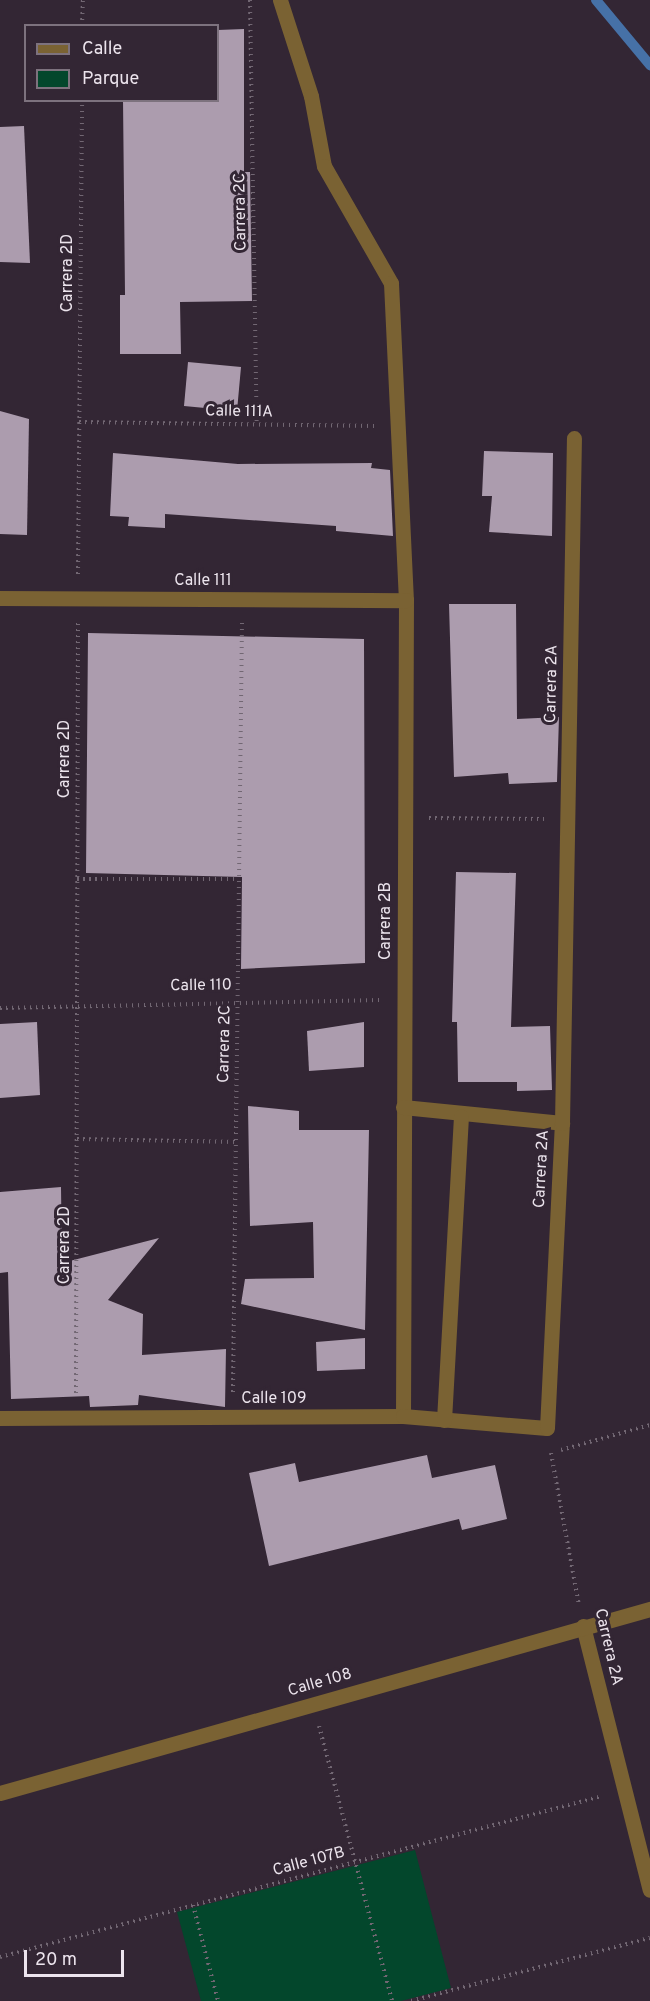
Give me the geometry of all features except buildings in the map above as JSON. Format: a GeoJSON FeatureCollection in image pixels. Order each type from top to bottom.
{"type":"FeatureCollection","features":[{"type":"Feature","properties":{"kind":"street","name":"Carrera 2B"},"geometry":{"type":"LineString","coordinates":[[280,0],[310,96],[324,166],[391,283],[406,600],[403,1416]]}},
{"type":"Feature","properties":{"kind":"street","name":"Carrera 2A"},"geometry":{"type":"LineString","coordinates":[[547,1428],[562,1124],[574,438]]}},
{"type":"Feature","properties":{"kind":"street","name":"Calle 111"},"geometry":{"type":"LineString","coordinates":[[0,598],[406,600]]}},
{"type":"Feature","properties":{"kind":"street"},"geometry":{"type":"LineString","coordinates":[[403,1107],[461,1116],[562,1124]]}},
{"type":"Feature","properties":{"kind":"street"},"geometry":{"type":"LineString","coordinates":[[444,1420],[461,1116]]}},
{"type":"Feature","properties":{"kind":"street","name":"Calle 109"},"geometry":{"type":"LineString","coordinates":[[0,1418],[403,1416],[547,1428]]}},
{"type":"Feature","properties":{"kind":"street","name":"Calle 108"},"geometry":{"type":"LineString","coordinates":[[0,1793],[583,1626],[650,1609]]}},
{"type":"Feature","properties":{"kind":"street","name":"Carrera 2A"},"geometry":{"type":"LineString","coordinates":[[583,1626],[650,1890]]}},
{"type":"Feature","properties":{"kind":"path"},"geometry":{"type":"LineString","coordinates":[[82,0],[82,24]]}},
{"type":"Feature","properties":{"kind":"path","name":"Carrera 2C"},"geometry":{"type":"LineString","coordinates":[[250,0],[257,424]]}},
{"type":"Feature","properties":{"kind":"path","name":"Carrera 2D"},"geometry":{"type":"LineString","coordinates":[[76,1418],[76,1006],[82,102]]}},
{"type":"Feature","properties":{"kind":"path","name":"Calle 111A"},"geometry":{"type":"LineString","coordinates":[[79,422],[399,426]]}},
{"type":"Feature","properties":{"kind":"path","name":"Carrera 2C"},"geometry":{"type":"LineString","coordinates":[[233,1417],[242,599]]}},
{"type":"Feature","properties":{"kind":"path"},"geometry":{"type":"LineString","coordinates":[[404,818],[568,819]]}},
{"type":"Feature","properties":{"kind":"path"},"geometry":{"type":"LineString","coordinates":[[77,879],[239,879]]}},
{"type":"Feature","properties":{"kind":"path","name":"Calle 110"},"geometry":{"type":"LineString","coordinates":[[0,1008],[403,1000]]}},
{"type":"Feature","properties":{"kind":"path"},"geometry":{"type":"LineString","coordinates":[[77,1139],[236,1142]]}},
{"type":"Feature","properties":{"kind":"path"},"geometry":{"type":"LineString","coordinates":[[551,1453],[650,1425]]}},
{"type":"Feature","properties":{"kind":"path","name":"Carrera 2A"},"geometry":{"type":"LineString","coordinates":[[547,1428],[583,1626]]}},
{"type":"Feature","properties":{"kind":"path"},"geometry":{"type":"LineString","coordinates":[[313,1703],[392,2001]]}},
{"type":"Feature","properties":{"kind":"path","name":"Calle 107B"},"geometry":{"type":"LineString","coordinates":[[0,1957],[625,1791]]}},
{"type":"Feature","properties":{"kind":"path"},"geometry":{"type":"LineString","coordinates":[[193,1905],[218,2001]]}},
{"type":"Feature","properties":{"kind":"path"},"geometry":{"type":"LineString","coordinates":[[411,2001],[650,1938]]}},
{"type":"Feature","properties":{"kind":"green space"},"geometry":{"type":"Polygon","coordinates":[[[415,1850],[451,1988],[401,2001],[201,2001],[177,1912],[415,1850]]]}},
{"type":"Feature","properties":{"kind":"waterway"},"geometry":{"type":"LineString","coordinates":[[596,0],[650,65]]}}]}
